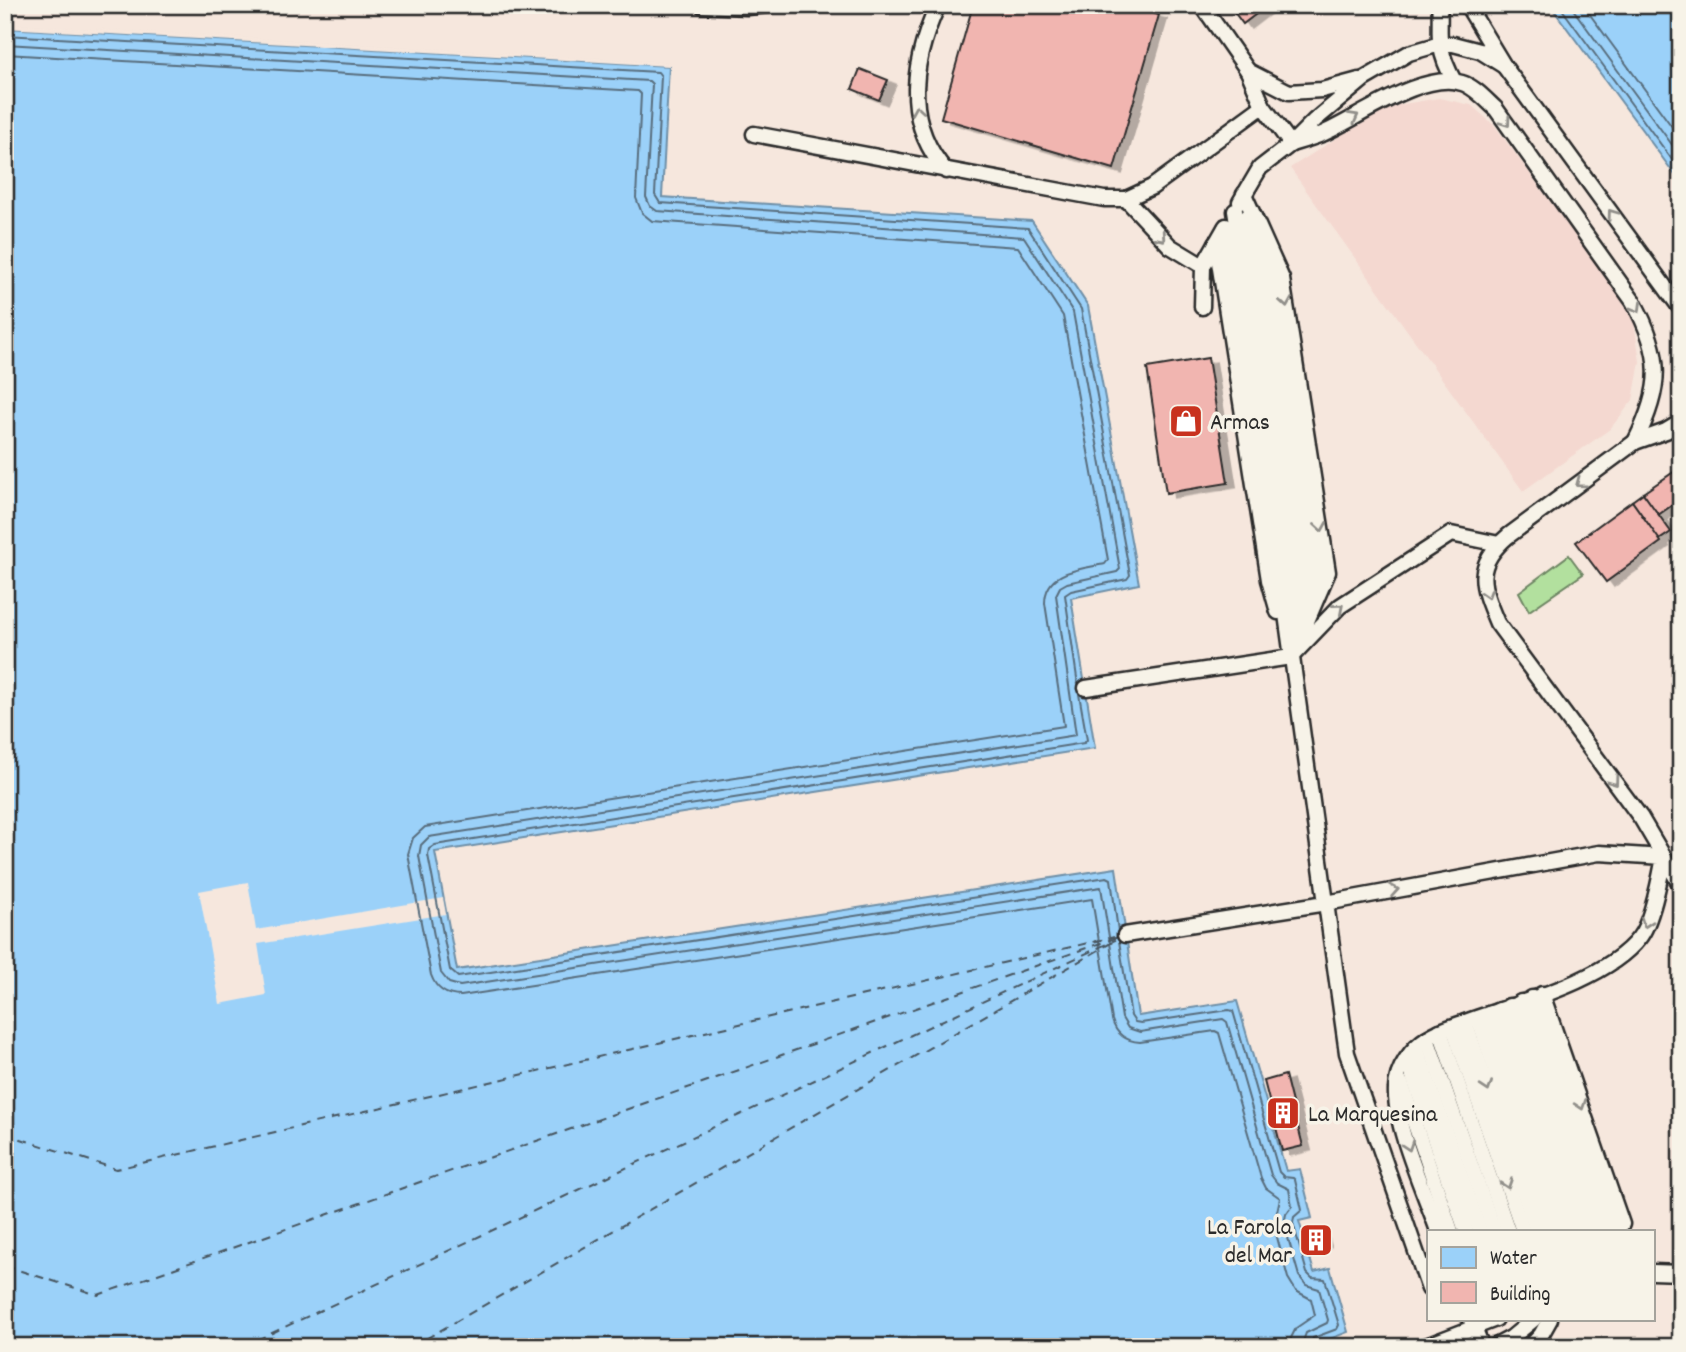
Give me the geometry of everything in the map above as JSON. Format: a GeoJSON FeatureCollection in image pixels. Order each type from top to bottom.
{"type":"FeatureCollection","features":[{"type":"Feature","properties":{"kind":"lane"},"geometry":{"type":"LineString","coordinates":[[702,5],[769,5]]}},
{"type":"Feature","properties":{"kind":"lane"},"geometry":{"type":"LineString","coordinates":[[938,5],[923,48],[915,96],[924,137],[946,171]]}},
{"type":"Feature","properties":{"kind":"lane"},"geometry":{"type":"LineString","coordinates":[[1202,5],[1248,71],[1263,106],[1291,144]]}},
{"type":"Feature","properties":{"kind":"lane"},"geometry":{"type":"LineString","coordinates":[[1439,5],[1440,44],[1444,62],[1454,81]]}},
{"type":"Feature","properties":{"kind":"lane"},"geometry":{"type":"LineString","coordinates":[[1467,5],[1504,66],[1681,309]]}},
{"type":"Feature","properties":{"kind":"lane"},"geometry":{"type":"LineString","coordinates":[[1202,307],[1203,266],[1260,168],[1364,79],[1409,53],[1440,44],[1453,44],[1480,51],[1504,66]]}},
{"type":"Feature","properties":{"kind":"lane"},"geometry":{"type":"LineString","coordinates":[[1248,71],[1289,92],[1322,90],[1364,79]]}},
{"type":"Feature","properties":{"kind":"lane"},"geometry":{"type":"LineString","coordinates":[[1291,144],[1322,134],[1395,96],[1426,84],[1454,81],[1474,89],[1496,109],[1633,300],[1648,328],[1656,383],[1650,413],[1635,442]]}},
{"type":"Feature","properties":{"kind":"lane"},"geometry":{"type":"LineString","coordinates":[[754,134],[1104,199],[1126,199],[1152,187],[1263,106]]}},
{"type":"Feature","properties":{"kind":"lane"},"geometry":{"type":"LineString","coordinates":[[1244,194],[1282,279],[1328,572],[1291,657]]}},
{"type":"Feature","properties":{"kind":"lane"},"geometry":{"type":"LineString","coordinates":[[1244,194],[1304,576],[1291,657]]}},
{"type":"Feature","properties":{"kind":"lane"},"geometry":{"type":"LineString","coordinates":[[1126,199],[1170,246],[1203,266]]}},
{"type":"Feature","properties":{"kind":"lane"},"geometry":{"type":"LineString","coordinates":[[1235,211],[1292,577],[1291,657]]}},
{"type":"Feature","properties":{"kind":"lane"},"geometry":{"type":"LineString","coordinates":[[1225,229],[1291,657],[1347,1052],[1427,1283]]}},
{"type":"Feature","properties":{"kind":"lane"},"geometry":{"type":"LineString","coordinates":[[1216,243],[1269,580],[1291,657]]}},
{"type":"Feature","properties":{"kind":"lane"},"geometry":{"type":"LineString","coordinates":[[1681,422],[1666,431],[1635,442],[1499,544],[1483,567],[1483,590],[1497,623],[1641,818],[1681,886]]}},
{"type":"Feature","properties":{"kind":"lane"},"geometry":{"type":"LineString","coordinates":[[1086,688],[1291,657],[1339,606],[1451,534],[1499,544]]}},
{"type":"Feature","properties":{"kind":"lane"},"geometry":{"type":"LineString","coordinates":[[1125,935],[1326,903],[1599,853],[1664,857]]}},
{"type":"Feature","properties":{"kind":"lane"},"geometry":{"type":"LineString","coordinates":[[1438,1230],[1397,1114],[1398,1075],[1475,1020],[1579,980],[1613,962],[1640,937],[1655,898],[1664,857]]}},
{"type":"Feature","properties":{"kind":"lane"},"geometry":{"type":"LineString","coordinates":[[1475,1020],[1622,1224],[1603,1230],[1475,1020]]}},
{"type":"Feature","properties":{"kind":"lane"},"geometry":{"type":"LineString","coordinates":[[1466,1230],[1475,1020]]}},
{"type":"Feature","properties":{"kind":"lane"},"geometry":{"type":"LineString","coordinates":[[1475,1020],[1480,1230]]}},
{"type":"Feature","properties":{"kind":"lane"},"geometry":{"type":"LineString","coordinates":[[1475,1020],[1494,1230]]}},
{"type":"Feature","properties":{"kind":"lane"},"geometry":{"type":"LineString","coordinates":[[1475,1020],[1508,1230]]}},
{"type":"Feature","properties":{"kind":"lane"},"geometry":{"type":"LineString","coordinates":[[1475,1020],[1523,1230]]}},
{"type":"Feature","properties":{"kind":"lane"},"geometry":{"type":"LineString","coordinates":[[1475,1020],[1537,1230]]}},
{"type":"Feature","properties":{"kind":"lane"},"geometry":{"type":"LineString","coordinates":[[1475,1020],[1550,1230]]}},
{"type":"Feature","properties":{"kind":"lane"},"geometry":{"type":"LineString","coordinates":[[1475,1020],[1562,1230]]}},
{"type":"Feature","properties":{"kind":"lane"},"geometry":{"type":"LineString","coordinates":[[1475,1020],[1576,1230]]}},
{"type":"Feature","properties":{"kind":"lane"},"geometry":{"type":"LineString","coordinates":[[1475,1020],[1586,1230]]}},
{"type":"Feature","properties":{"kind":"lane"},"geometry":{"type":"LineString","coordinates":[[1398,1075],[1451,1230]]}},
{"type":"Feature","properties":{"kind":"lane"},"geometry":{"type":"LineString","coordinates":[[1654,1272],[1681,1273]]}},
{"type":"Feature","properties":{"kind":"lane"},"geometry":{"type":"LineString","coordinates":[[1423,1347],[1472,1323],[1490,1320]]}},
{"type":"Feature","properties":{"kind":"lane"},"geometry":{"type":"LineString","coordinates":[[1494,1347],[1511,1338],[1533,1320]]}},
{"type":"Feature","properties":{"kind":"lane"},"geometry":{"type":"LineString","coordinates":[[1530,1347],[1549,1320]]}},
{"type":"Feature","properties":{"kind":"lane"},"geometry":{"type":"LineString","coordinates":[[1472,1323],[1482,1347]]}},
{"type":"Feature","properties":{"kind":"shaded area"},"geometry":{"type":"Polygon","coordinates":[[[1439,98],[1471,105],[1495,126],[1615,290],[1634,321],[1640,362],[1633,400],[1610,429],[1523,491],[1290,168],[1365,120],[1398,105],[1439,98]]]}},
{"type":"Feature","properties":{"kind":"green space"},"geometry":{"type":"Polygon","coordinates":[[[1569,555],[1583,574],[1529,611],[1519,592],[1569,555]]]}},
{"type":"Feature","properties":{"kind":"water"},"geometry":{"type":"Polygon","coordinates":[[[1550,5],[1681,5],[1681,183],[1550,5]]]}},
{"type":"Feature","properties":{"kind":"water"},"geometry":{"type":"Polygon","coordinates":[[[5,28],[669,66],[662,197],[1032,221],[1088,306],[1139,584],[1071,598],[1095,748],[435,852],[457,970],[1116,868],[1138,1016],[1237,1001],[1286,1171],[1300,1169],[1312,1218],[1299,1221],[1314,1272],[1330,1268],[1348,1332],[1309,1347],[5,1347],[5,28]]]}},
{"type":"Feature","properties":{"kind":"pier"},"geometry":{"type":"Polygon","coordinates":[[[5,24],[669,63],[669,66],[5,28],[5,24]]]}},
{"type":"Feature","properties":{"kind":"pier"},"geometry":{"type":"Polygon","coordinates":[[[248,882],[256,930],[443,898],[446,914],[258,944],[266,995],[220,1004],[199,891],[248,882]]]}},
{"type":"Feature","properties":{"kind":"building"},"geometry":{"type":"Polygon","coordinates":[[[973,5],[1124,5],[1159,15],[1114,169],[941,118],[973,5]]]}},
{"type":"Feature","properties":{"kind":"building"},"geometry":{"type":"Polygon","coordinates":[[[1229,5],[1268,5],[1243,24],[1229,5]]]}},
{"type":"Feature","properties":{"kind":"building"},"geometry":{"type":"Polygon","coordinates":[[[860,69],[888,80],[879,100],[852,89],[860,69]]]}},
{"type":"Feature","properties":{"kind":"building"},"geometry":{"type":"Polygon","coordinates":[[[1208,358],[1228,483],[1166,493],[1147,368],[1208,358]]]}},
{"type":"Feature","properties":{"kind":"building"},"geometry":{"type":"Polygon","coordinates":[[[1681,467],[1681,499],[1658,515],[1643,493],[1681,467]]]}},
{"type":"Feature","properties":{"kind":"building"},"geometry":{"type":"Polygon","coordinates":[[[1643,493],[1671,532],[1659,540],[1632,501],[1643,493]]]}},
{"type":"Feature","properties":{"kind":"building"},"geometry":{"type":"Polygon","coordinates":[[[1632,501],[1661,542],[1606,582],[1576,542],[1632,501]]]}},
{"type":"Feature","properties":{"kind":"building","name":"La Marquesina"},"geometry":{"type":"Polygon","coordinates":[[[1285,1075],[1303,1146],[1282,1151],[1264,1081],[1285,1075]]]}},
{"type":"Feature","properties":{"kind":"building","name":"La Farola del Mar"},"geometry":{"type":"Polygon","coordinates":[[[1315,1232],[1321,1234],[1323,1242],[1317,1247],[1310,1244],[1308,1237],[1315,1232]]]}},
{"type":"Feature","properties":{"kind":"ferry route"},"geometry":{"type":"LineString","coordinates":[[5,1134],[116,1169],[1114,937]]}},
{"type":"Feature","properties":{"kind":"ferry route"},"geometry":{"type":"LineString","coordinates":[[5,1266],[98,1295],[1118,937]]}},
{"type":"Feature","properties":{"kind":"ferry route"},"geometry":{"type":"LineString","coordinates":[[412,1347],[1121,937]]}},
{"type":"Feature","properties":{"kind":"ferry route"},"geometry":{"type":"LineString","coordinates":[[242,1347],[1115,940]]}},
{"type":"Feature","properties":{"kind":"place","name":"Armas"},"geometry":{"type":"Point","coordinates":[1186,421]}},
{"type":"Feature","properties":{"kind":"place","name":"La Marquesina"},"geometry":{"type":"Point","coordinates":[1283,1113]}},
{"type":"Feature","properties":{"kind":"place","name":"La Farola del Mar"},"geometry":{"type":"Point","coordinates":[1316,1240]}}]}
